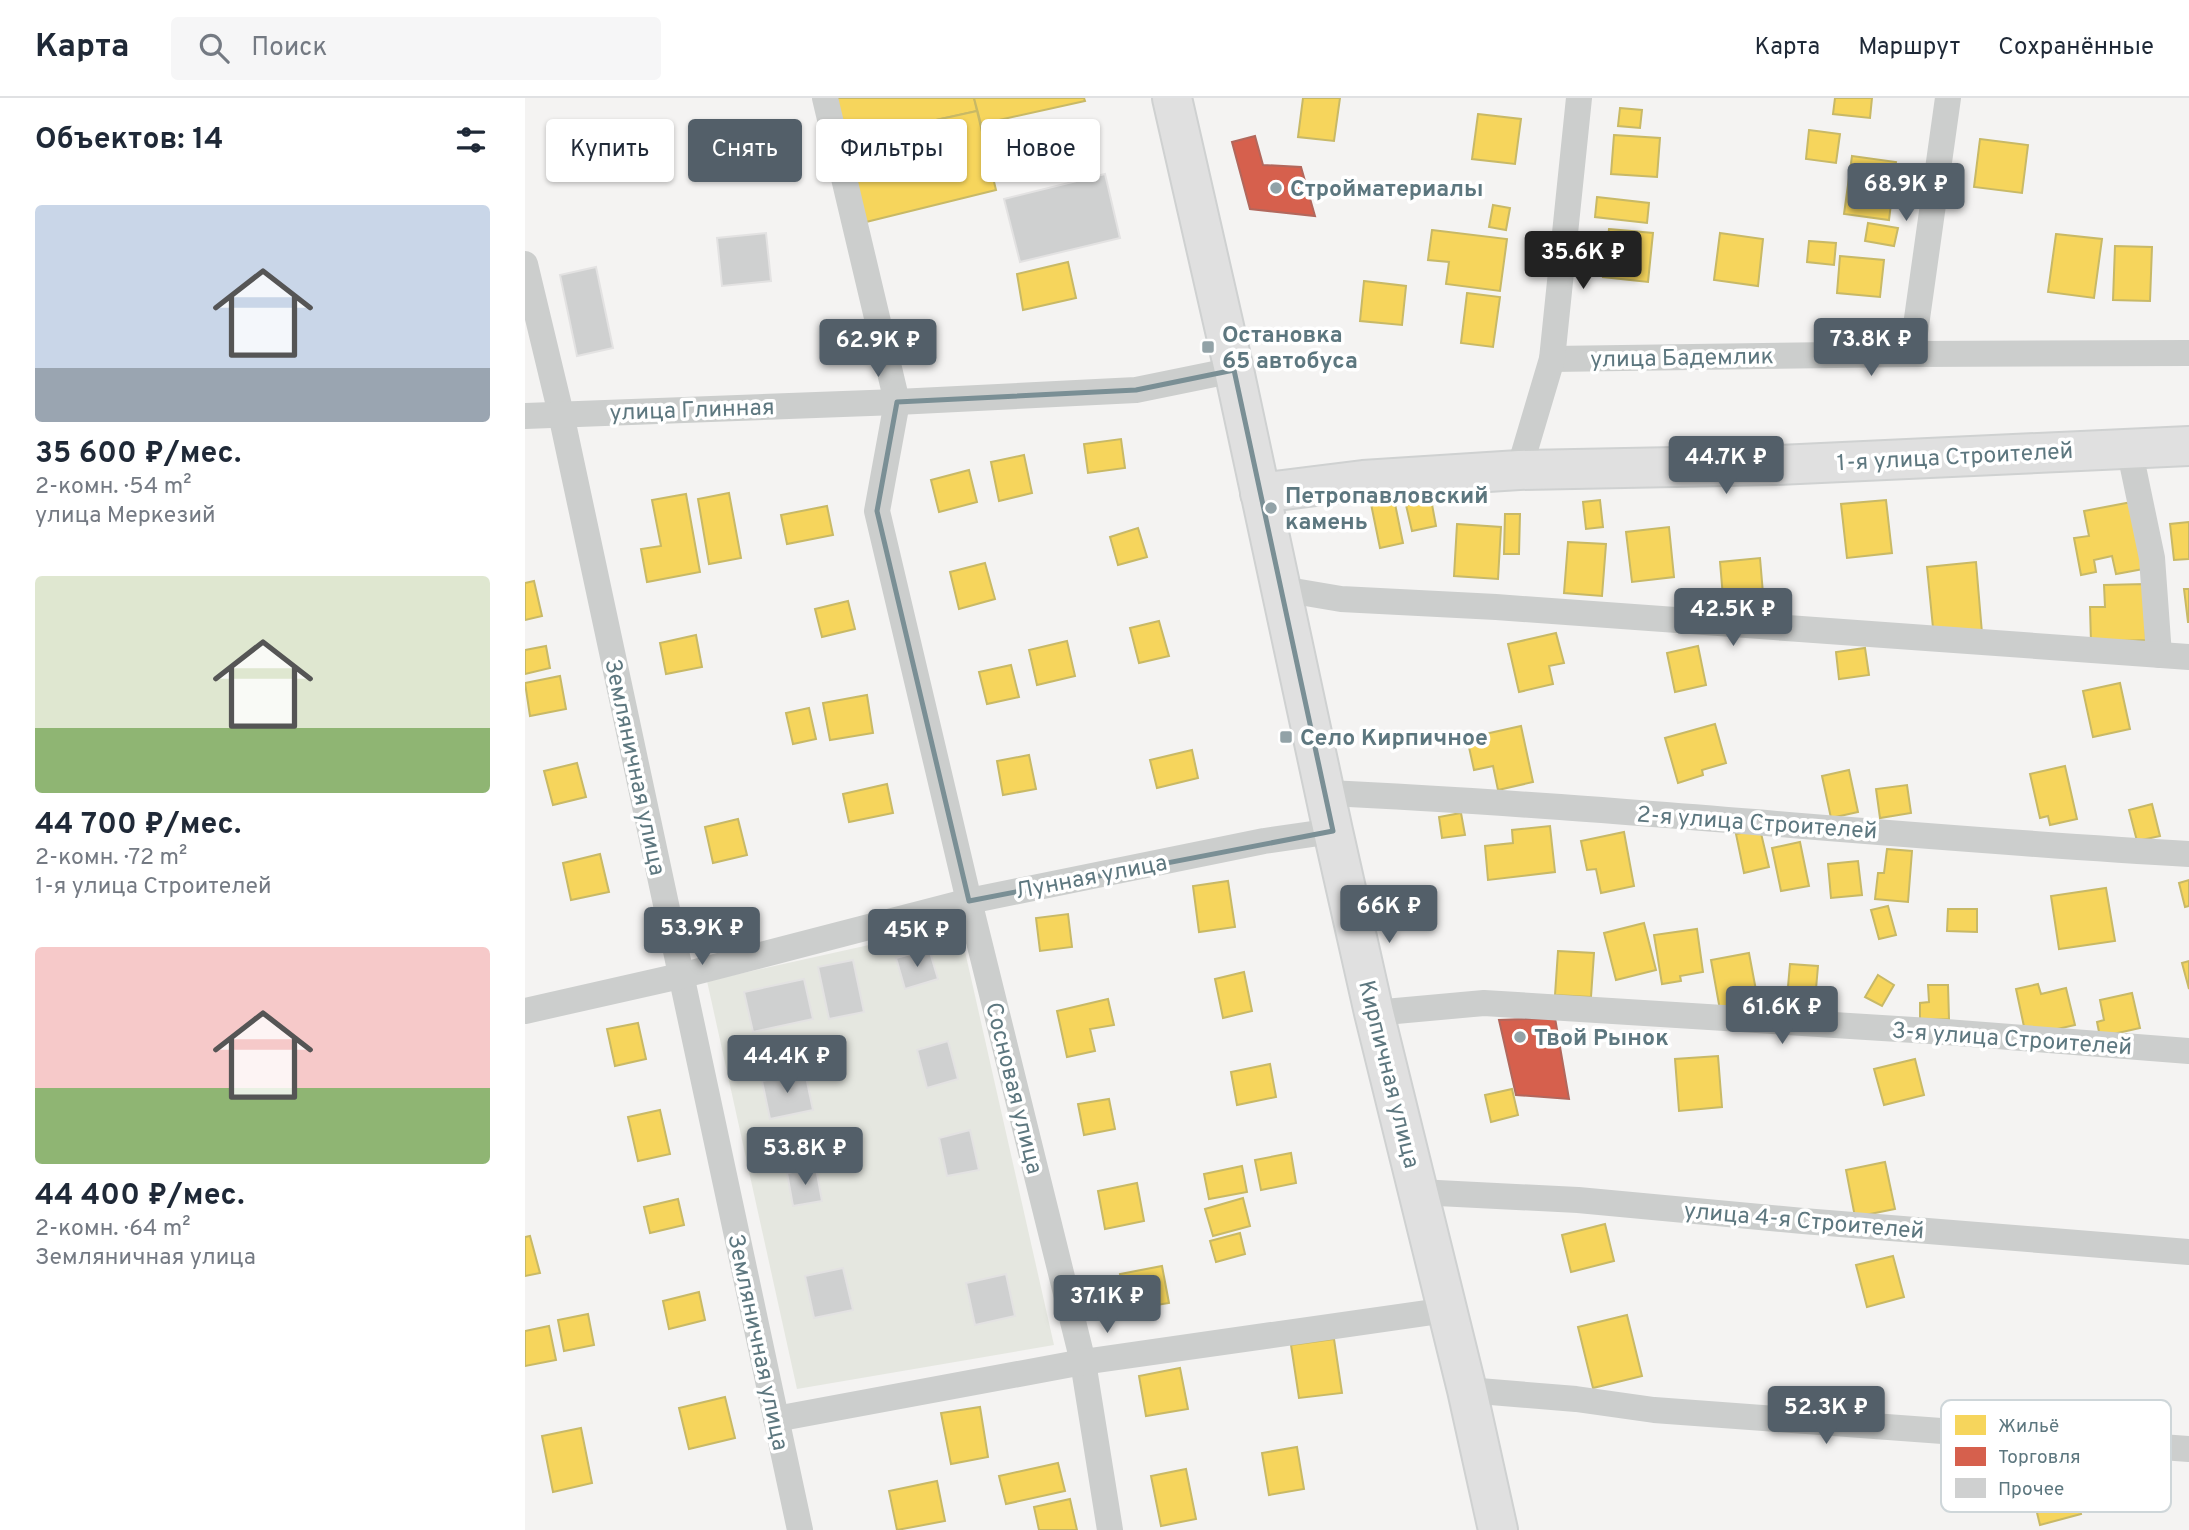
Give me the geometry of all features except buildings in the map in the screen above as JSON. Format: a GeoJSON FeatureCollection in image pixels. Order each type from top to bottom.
{"type":"FeatureCollection","features":[{"type":"Feature","properties":{"kind":"main road","name":"Кирпичная улица"},"geometry":{"type":"LineString","coordinates":[[1172,98],[1374,1013],[1499,1530]]}},
{"type":"Feature","properties":{"kind":"main road","name":"1-я улица Строителей"},"geometry":{"type":"LineString","coordinates":[[1260,492],[1363,480],[1519,470],[1776,465],[2189,446]]}},
{"type":"Feature","properties":{"kind":"street"},"geometry":{"type":"LineString","coordinates":[[825,98],[897,402]]}},
{"type":"Feature","properties":{"kind":"street"},"geometry":{"type":"LineString","coordinates":[[1519,470],[1552,359],[1579,98]]}},
{"type":"Feature","properties":{"kind":"street"},"geometry":{"type":"LineString","coordinates":[[1912,354],[1948,98]]}},
{"type":"Feature","properties":{"kind":"street","name":"Земляничная улица"},"geometry":{"type":"LineString","coordinates":[[525,264],[561,414],[800,1530]]}},
{"type":"Feature","properties":{"kind":"street","name":"улица Бадемлик"},"geometry":{"type":"LineString","coordinates":[[1552,359],[2189,353]]}},
{"type":"Feature","properties":{"kind":"street","name":"улица Глинная"},"geometry":{"type":"LineString","coordinates":[[525,416],[1136,390],[1234,370]]}},
{"type":"Feature","properties":{"kind":"street","name":"Сосновая улица"},"geometry":{"type":"LineString","coordinates":[[897,402],[877,511],[969,901],[1083,1362],[1110,1530]]}},
{"type":"Feature","properties":{"kind":"street"},"geometry":{"type":"LineString","coordinates":[[2129,448],[2152,558],[2159,655]]}},
{"type":"Feature","properties":{"kind":"street"},"geometry":{"type":"LineString","coordinates":[[1282,589],[1341,599],[1496,607],[2189,657]]}},
{"type":"Feature","properties":{"kind":"street","name":"2-я улица Строителей"},"geometry":{"type":"LineString","coordinates":[[1325,793],[1519,804],[2189,854]]}},
{"type":"Feature","properties":{"kind":"street","name":"Лунная улица"},"geometry":{"type":"LineString","coordinates":[[525,1011],[680,976],[969,901],[1264,841],[1333,831]]}},
{"type":"Feature","properties":{"kind":"street","name":"3-я улица Строителей"},"geometry":{"type":"LineString","coordinates":[[1374,1013],[1484,1003],[2189,1051]]}},
{"type":"Feature","properties":{"kind":"street","name":"улица 4-я Строителей"},"geometry":{"type":"LineString","coordinates":[[1418,1192],[1577,1200],[2189,1252]]}},
{"type":"Feature","properties":{"kind":"street"},"geometry":{"type":"LineString","coordinates":[[776,1419],[1083,1362],[1447,1310]]}},
{"type":"Feature","properties":{"kind":"street"},"geometry":{"type":"LineString","coordinates":[[1467,1390],[1576,1399],[1654,1410],[1941,1431]]}},
{"type":"Feature","properties":{"kind":"street"},"geometry":{"type":"LineString","coordinates":[[2171,1448],[2189,1449]]}},
{"type":"Feature","properties":{"kind":"highlighted area"},"geometry":{"type":"Polygon","coordinates":[[[1234,370],[1333,831],[969,901],[877,511],[897,402],[1136,390],[1234,370]]]}},
{"type":"Feature","properties":{"kind":"shaded area"},"geometry":{"type":"Polygon","coordinates":[[[959,925],[1054,1345],[797,1389],[707,981],[959,925]]]}},
{"type":"Feature","properties":{"kind":"place","name":"Стройматериалы"},"geometry":{"type":"Point","coordinates":[1276,188]}},
{"type":"Feature","properties":{"kind":"place","name":"Остановка 65 автобуса"},"geometry":{"type":"Point","coordinates":[1208,347]}},
{"type":"Feature","properties":{"kind":"place","name":"Петропавловский камень"},"geometry":{"type":"Point","coordinates":[1271,508]}},
{"type":"Feature","properties":{"kind":"place","name":"Село Кирпичное"},"geometry":{"type":"Point","coordinates":[1286,737]}},
{"type":"Feature","properties":{"kind":"place","name":"Твой Рынок"},"geometry":{"type":"Point","coordinates":[1520,1037]}}]}
